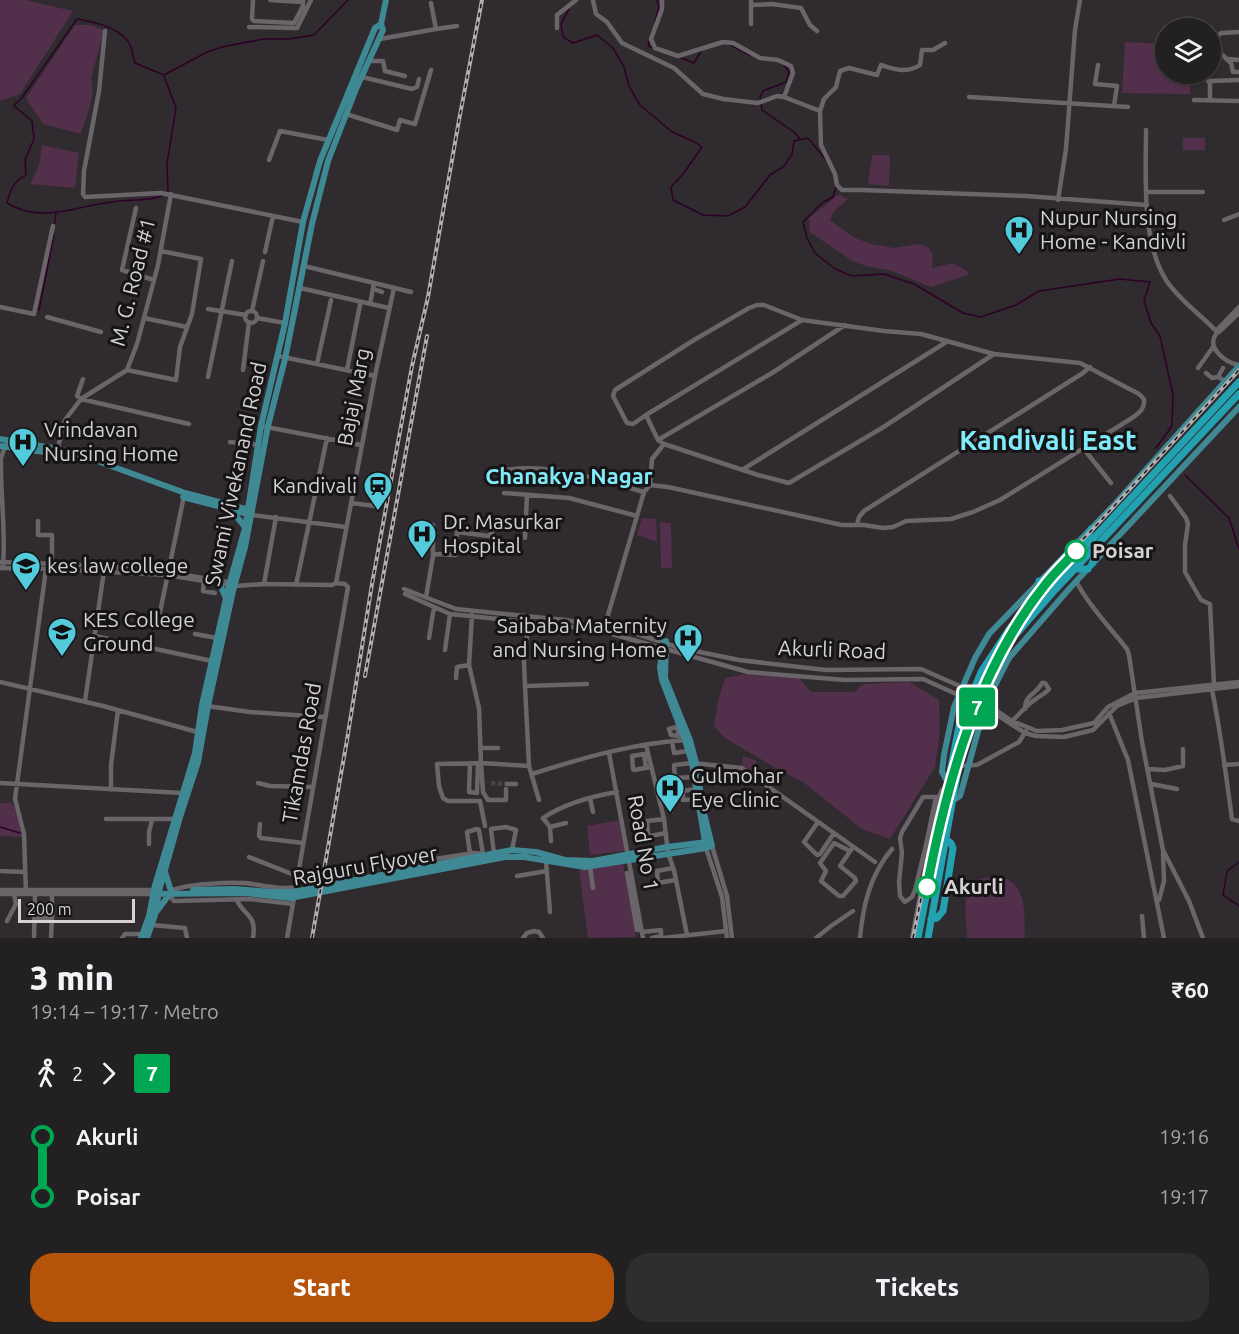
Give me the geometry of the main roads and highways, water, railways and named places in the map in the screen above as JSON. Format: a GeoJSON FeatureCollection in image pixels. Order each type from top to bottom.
{"type":"FeatureCollection","features":[{"type":"Feature","properties":{"kind":"highway"},"geometry":{"type":"LineString","coordinates":[[1075,569],[1090,566],[1111,526],[1239,382]]}},
{"type":"Feature","properties":{"kind":"highway"},"geometry":{"type":"LineString","coordinates":[[918,938],[939,797],[946,784],[962,716],[981,672],[1010,628],[1079,552],[1111,526],[1239,394]]}},
{"type":"Feature","properties":{"kind":"highway"},"geometry":{"type":"LineString","coordinates":[[1079,552],[1091,529]]}},
{"type":"Feature","properties":{"kind":"highway"},"geometry":{"type":"LineString","coordinates":[[927,938],[958,766],[976,699],[996,660],[1103,539]]}},
{"type":"Feature","properties":{"kind":"highway"},"geometry":{"type":"LineString","coordinates":[[1039,581],[1058,576]]}},
{"type":"Feature","properties":{"kind":"highway"},"geometry":{"type":"LineString","coordinates":[[931,920],[943,911],[949,875],[953,848],[951,843],[944,838]]}},
{"type":"Feature","properties":{"kind":"highway"},"geometry":{"type":"LineString","coordinates":[[939,873],[949,875]]}},
{"type":"Feature","properties":{"kind":"main road","name":"Swami Vivekanand Road"},"geometry":{"type":"LineString","coordinates":[[143,936],[152,925],[156,892],[198,762],[212,661],[226,598],[234,584],[249,512],[258,445],[285,359],[328,161],[346,114],[380,39],[386,0]]}},
{"type":"Feature","properties":{"kind":"main road","name":"Swami Vivekanand Road"},"geometry":{"type":"LineString","coordinates":[[205,706],[249,512],[303,222],[320,160],[375,28],[381,24]]}},
{"type":"Feature","properties":{"kind":"main road"},"geometry":{"type":"LineString","coordinates":[[946,784],[942,772],[946,737],[962,687],[989,634],[1091,529],[1237,368]]}},
{"type":"Feature","properties":{"kind":"main road"},"geometry":{"type":"LineString","coordinates":[[1210,398],[1222,405],[1230,416]]}},
{"type":"Feature","properties":{"kind":"main road"},"geometry":{"type":"LineString","coordinates":[[952,801],[960,796],[986,705],[1009,658],[1041,619],[1239,407]]}},
{"type":"Feature","properties":{"kind":"main road"},"geometry":{"type":"LineString","coordinates":[[2,445],[57,451],[185,495],[249,512]]}},
{"type":"Feature","properties":{"kind":"main road"},"geometry":{"type":"LineString","coordinates":[[233,508],[249,500]]}},
{"type":"Feature","properties":{"kind":"main road"},"geometry":{"type":"LineString","coordinates":[[233,508],[245,528]]}},
{"type":"Feature","properties":{"kind":"main road"},"geometry":{"type":"LineString","coordinates":[[219,583],[226,598]]}},
{"type":"Feature","properties":{"kind":"main road"},"geometry":{"type":"LineString","coordinates":[[665,646],[660,667],[678,726],[688,740],[688,751],[694,763],[694,789],[709,845]]}},
{"type":"Feature","properties":{"kind":"main road"},"geometry":{"type":"LineString","coordinates":[[666,685],[688,740],[709,845]]}},
{"type":"Feature","properties":{"kind":"main road","name":"Swami Vivekanand Road"},"geometry":{"type":"LineString","coordinates":[[143,936],[173,819],[201,733]]}},
{"type":"Feature","properties":{"kind":"main road"},"geometry":{"type":"LineString","coordinates":[[494,855],[536,855],[546,861],[590,866],[668,850],[709,845]]}},
{"type":"Feature","properties":{"kind":"main road"},"geometry":{"type":"LineString","coordinates":[[494,855],[512,850],[565,860],[593,861],[630,858]]}},
{"type":"Feature","properties":{"kind":"main road","name":"Rajguru Flyover"},"geometry":{"type":"LineString","coordinates":[[156,892],[179,893],[235,889],[293,892],[494,855]]}},
{"type":"Feature","properties":{"kind":"main road"},"geometry":{"type":"LineString","coordinates":[[155,915],[170,893],[165,869]]}},
{"type":"Feature","properties":{"kind":"waterway"},"geometry":{"type":"LineString","coordinates":[[14,105],[21,99],[77,19],[97,23],[117,31],[129,42],[135,63],[164,75],[207,52],[222,47],[263,39],[289,39],[314,35],[348,0]]}},
{"type":"Feature","properties":{"kind":"waterway"},"geometry":{"type":"LineString","coordinates":[[655,22],[659,7],[657,0]]}},
{"type":"Feature","properties":{"kind":"waterway"},"geometry":{"type":"LineString","coordinates":[[569,9],[561,24],[563,37],[573,43],[597,35],[613,48],[624,67],[629,86],[640,105],[672,132],[702,147],[671,187],[673,200],[703,215],[728,216],[745,207],[770,175],[784,166],[792,154],[794,141],[808,138],[826,160]]}},
{"type":"Feature","properties":{"kind":"waterway"},"geometry":{"type":"LineString","coordinates":[[649,42],[648,46],[654,48]]}},
{"type":"Feature","properties":{"kind":"waterway"},"geometry":{"type":"LineString","coordinates":[[729,44],[751,56]]}},
{"type":"Feature","properties":{"kind":"waterway"},"geometry":{"type":"LineString","coordinates":[[681,58],[694,63],[701,51]]}},
{"type":"Feature","properties":{"kind":"waterway"},"geometry":{"type":"LineString","coordinates":[[784,65],[789,72],[786,82],[763,91],[760,97],[762,110],[794,132],[800,139]]}},
{"type":"Feature","properties":{"kind":"waterway"},"geometry":{"type":"LineString","coordinates":[[164,76],[176,108],[167,164],[168,192]]}},
{"type":"Feature","properties":{"kind":"waterway"},"geometry":{"type":"LineString","coordinates":[[14,106],[32,121],[34,139],[25,160],[26,175],[13,186],[7,203],[20,209],[46,213],[162,196]]}},
{"type":"Feature","properties":{"kind":"waterway"},"geometry":{"type":"LineString","coordinates":[[836,186],[833,197],[822,203],[803,222],[807,238],[815,253],[835,269],[852,276],[884,274],[914,284],[963,313],[981,317],[1016,305],[1039,291],[1120,279],[1150,282],[1144,301],[1151,323],[1160,336],[1173,395],[1172,426],[1156,448]]}},
{"type":"Feature","properties":{"kind":"waterway"},"geometry":{"type":"LineString","coordinates":[[54,227],[56,213]]}},
{"type":"Feature","properties":{"kind":"waterway"},"geometry":{"type":"LineString","coordinates":[[39,310],[54,234]]}},
{"type":"Feature","properties":{"kind":"waterway"},"geometry":{"type":"LineString","coordinates":[[1185,475],[1229,518],[1239,549]]}},
{"type":"Feature","properties":{"kind":"waterway"},"geometry":{"type":"LineString","coordinates":[[0,827],[20,833]]}},
{"type":"Feature","properties":{"kind":"waterway"},"geometry":{"type":"LineString","coordinates":[[1239,862],[1227,871],[1223,895],[1239,906]]}},
{"type":"Feature","properties":{"kind":"tunnel"},"geometry":{"type":"LineString","coordinates":[[491,783],[507,784]]}},
{"type":"Feature","properties":{"kind":"railway"},"geometry":{"type":"LineString","coordinates":[[312,938],[372,584],[412,366],[428,297],[482,0]]}},
{"type":"Feature","properties":{"kind":"railway"},"geometry":{"type":"LineString","coordinates":[[365,676],[427,336]]}},
{"type":"Feature","properties":{"kind":"railway"},"geometry":{"type":"LineString","coordinates":[[913,938],[933,845],[957,753],[992,665],[1015,623],[1057,566],[1239,370]]}},
{"type":"Feature","properties":{"kind":"metro line","name":"7"},"geometry":{"type":"LineString","coordinates":[[927,887],[950,785],[987,682],[1003,651],[1045,585],[1076,551]]}},
{"type":"Feature","properties":{"kind":"place","name":"Nupur Nursing Home - Kandivli"},"geometry":{"type":"Point","coordinates":[1019,256]}},
{"type":"Feature","properties":{"kind":"place","name":"Vrindavan Nursing Home"},"geometry":{"type":"Point","coordinates":[23,468]}},
{"type":"Feature","properties":{"kind":"place","name":"Kandivali"},"geometry":{"type":"Point","coordinates":[378,512]}},
{"type":"Feature","properties":{"kind":"place","name":"Poisar"},"geometry":{"type":"Point","coordinates":[1076,551]}},
{"type":"Feature","properties":{"kind":"place","name":"Dr. Masurkar Hospital"},"geometry":{"type":"Point","coordinates":[422,560]}},
{"type":"Feature","properties":{"kind":"place","name":"kes law college"},"geometry":{"type":"Point","coordinates":[26,592]}},
{"type":"Feature","properties":{"kind":"place","name":"KES College Ground"},"geometry":{"type":"Point","coordinates":[62,658]}},
{"type":"Feature","properties":{"kind":"place","name":"Saibaba Maternity and Nursing Home"},"geometry":{"type":"Point","coordinates":[688,664]}},
{"type":"Feature","properties":{"kind":"place","name":"Gulmohar Eye Clinic"},"geometry":{"type":"Point","coordinates":[670,814]}},
{"type":"Feature","properties":{"kind":"place","name":"Akurli"},"geometry":{"type":"Point","coordinates":[927,887]}},
{"type":"Feature","properties":{"kind":"district","name":"Kandivali East"},"geometry":{"type":"Point","coordinates":[1048,441]}},
{"type":"Feature","properties":{"kind":"district","name":"Chanakya Nagar"},"geometry":{"type":"Point","coordinates":[569,476]}}]}
